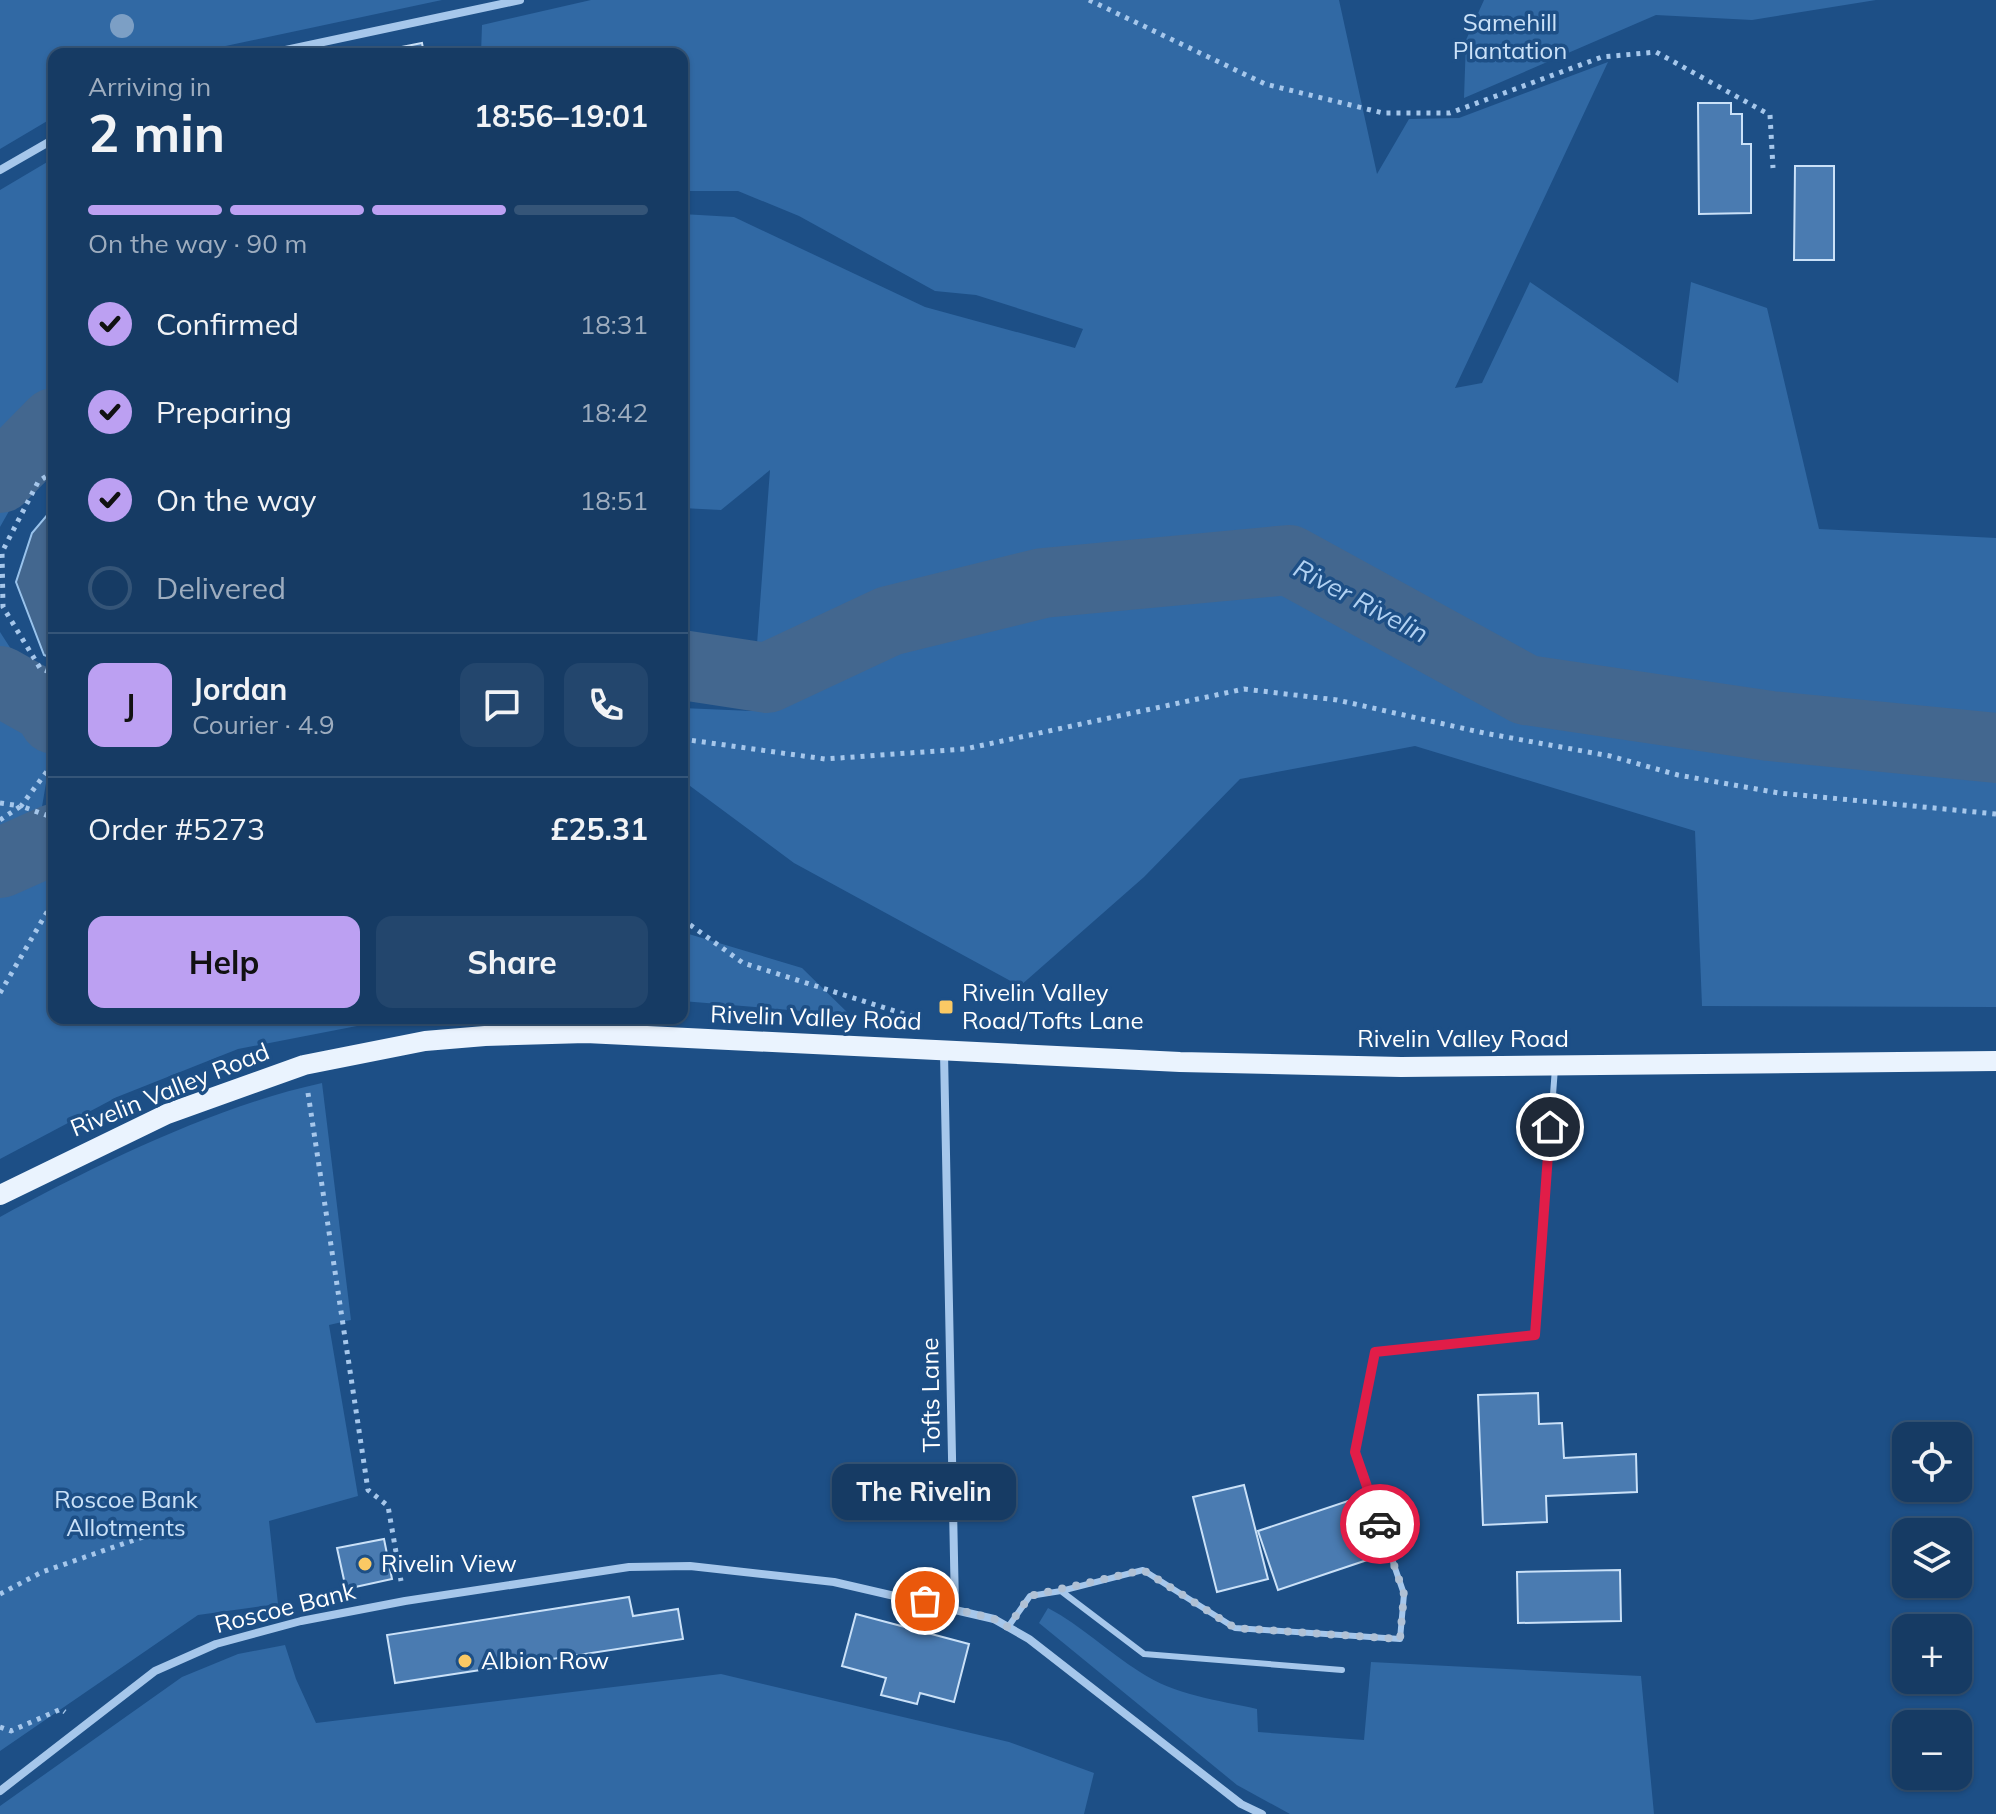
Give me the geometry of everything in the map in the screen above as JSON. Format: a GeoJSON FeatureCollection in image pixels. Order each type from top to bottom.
{"type":"FeatureCollection","features":[{"type":"Feature","properties":{"kind":"main road","name":"Rivelin Valley Road"},"geometry":{"type":"LineString","coordinates":[[0,1195],[63,1161],[167,1114],[304,1065],[425,1041],[586,1033],[1180,1062],[1401,1067],[1996,1061]]}},
{"type":"Feature","properties":{"kind":"street"},"geometry":{"type":"LineString","coordinates":[[295,48],[520,0]]}},
{"type":"Feature","properties":{"kind":"street"},"geometry":{"type":"LineString","coordinates":[[0,170],[48,142]]}},
{"type":"Feature","properties":{"kind":"street","name":"Tofts Lane"},"geometry":{"type":"LineString","coordinates":[[944,1049],[955,1608]]}},
{"type":"Feature","properties":{"kind":"street","name":"Roscoe Bank"},"geometry":{"type":"LineString","coordinates":[[0,1791],[155,1671],[216,1644],[301,1621],[405,1601],[629,1567],[690,1566],[834,1582],[955,1608]]}},
{"type":"Feature","properties":{"kind":"street"},"geometry":{"type":"LineString","coordinates":[[955,1608],[994,1619],[1029,1639],[1241,1804],[1262,1814]]}},
{"type":"Feature","properties":{"kind":"lane"},"geometry":{"type":"LineString","coordinates":[[1008,1627],[1030,1596],[1143,1570],[1235,1628],[1400,1639],[1404,1594],[1355,1452],[1375,1352],[1535,1335],[1555,1064]]}},
{"type":"Feature","properties":{"kind":"lane"},"geometry":{"type":"LineString","coordinates":[[1061,1591],[1144,1654],[1342,1670]]}},
{"type":"Feature","properties":{"kind":"path"},"geometry":{"type":"LineString","coordinates":[[1089,0],[1265,84],[1383,113],[1450,113],[1602,57],[1656,52],[1770,115],[1773,168]]}},
{"type":"Feature","properties":{"kind":"path"},"geometry":{"type":"LineString","coordinates":[[48,475],[38,482],[2,552],[3,607],[40,668],[48,671]]}},
{"type":"Feature","properties":{"kind":"path"},"geometry":{"type":"LineString","coordinates":[[688,740],[825,759],[965,749],[1244,689],[1337,700],[1484,733],[1610,756],[1678,775],[1779,793],[1996,814]]}},
{"type":"Feature","properties":{"kind":"path"},"geometry":{"type":"LineString","coordinates":[[0,820],[21,806],[48,770]]}},
{"type":"Feature","properties":{"kind":"path"},"geometry":{"type":"LineString","coordinates":[[0,803],[21,806],[48,816]]}},
{"type":"Feature","properties":{"kind":"path"},"geometry":{"type":"LineString","coordinates":[[0,993],[48,910]]}},
{"type":"Feature","properties":{"kind":"path"},"geometry":{"type":"LineString","coordinates":[[688,923],[743,963],[935,1023],[944,1049]]}},
{"type":"Feature","properties":{"kind":"path"},"geometry":{"type":"LineString","coordinates":[[304,1065],[368,1490],[388,1506],[405,1601]]}},
{"type":"Feature","properties":{"kind":"path"},"geometry":{"type":"LineString","coordinates":[[0,1594],[42,1572],[163,1530]]}},
{"type":"Feature","properties":{"kind":"path"},"geometry":{"type":"LineString","coordinates":[[0,1727],[11,1731],[61,1709],[86,1726]]}},
{"type":"Feature","properties":{"kind":"green space"},"geometry":{"type":"Polygon","coordinates":[[[0,0],[442,0],[216,48],[48,48],[48,121],[0,149],[0,0]]]}},
{"type":"Feature","properties":{"kind":"green space"},"geometry":{"type":"Polygon","coordinates":[[[591,0],[1339,0],[1377,174],[1409,119],[1459,118],[1608,62],[1455,388],[1482,383],[1530,282],[1678,383],[1691,282],[1767,308],[1819,529],[1996,538],[1996,1007],[1702,1006],[1695,831],[1415,746],[1240,779],[1144,877],[1020,986],[794,863],[688,784],[688,708],[752,711],[770,470],[721,510],[688,508],[688,214],[734,217],[925,307],[1075,348],[1083,329],[976,295],[935,291],[799,216],[738,191],[688,191],[688,48],[481,48],[482,25],[591,0]]]}},
{"type":"Feature","properties":{"kind":"green space","name":"Samehill Plantation"},"geometry":{"type":"Polygon","coordinates":[[[1484,0],[1876,0],[1752,20],[1656,15],[1464,98],[1466,40],[1484,0]]]}},
{"type":"Feature","properties":{"kind":"green space"},"geometry":{"type":"Polygon","coordinates":[[[48,162],[48,462],[30,474],[0,527],[0,190],[48,162]]]}},
{"type":"Feature","properties":{"kind":"green space"},"geometry":{"type":"Polygon","coordinates":[[[0,632],[29,677],[48,689],[48,771],[35,848],[48,853],[48,1024],[367,1024],[238,1049],[117,1097],[0,1159],[0,632]]]}},
{"type":"Feature","properties":{"kind":"green space"},"geometry":{"type":"Polygon","coordinates":[[[688,934],[802,968],[850,1015],[688,1002],[688,934]]]}},
{"type":"Feature","properties":{"kind":"green space","name":"Roscoe Bank Allotments"},"geometry":{"type":"Polygon","coordinates":[[[322,1083],[351,1320],[329,1325],[358,1496],[269,1521],[278,1604],[198,1615],[0,1751],[0,1217],[157,1139],[240,1106],[322,1083]]]}},
{"type":"Feature","properties":{"kind":"green space"},"geometry":{"type":"Polygon","coordinates":[[[1048,1608],[1153,1680],[1197,1696],[1257,1709],[1258,1732],[1364,1740],[1371,1662],[1641,1676],[1654,1814],[1290,1814],[1237,1785],[1039,1623],[1048,1608]]]}},
{"type":"Feature","properties":{"kind":"green space"},"geometry":{"type":"Polygon","coordinates":[[[285,1645],[316,1723],[721,1674],[1009,1742],[1094,1773],[1084,1814],[0,1814],[0,1806],[182,1677],[238,1654],[285,1645]]]}},
{"type":"Feature","properties":{"kind":"shaded area"},"geometry":{"type":"Polygon","coordinates":[[[48,514],[48,657],[44,655],[16,582],[32,533],[48,514]]]}},
{"type":"Feature","properties":{"kind":"building"},"geometry":{"type":"Polygon","coordinates":[[[422,43],[423,48],[396,48],[422,43]]]}},
{"type":"Feature","properties":{"kind":"building"},"geometry":{"type":"Polygon","coordinates":[[[1698,103],[1731,103],[1731,114],[1742,114],[1742,144],[1751,144],[1751,213],[1699,214],[1698,103]]]}},
{"type":"Feature","properties":{"kind":"building"},"geometry":{"type":"Polygon","coordinates":[[[1795,166],[1834,166],[1834,260],[1794,260],[1795,166]]]}},
{"type":"Feature","properties":{"kind":"building"},"geometry":{"type":"Polygon","coordinates":[[[1538,1393],[1539,1424],[1562,1423],[1564,1458],[1636,1454],[1637,1492],[1546,1496],[1547,1522],[1483,1525],[1478,1395],[1538,1393]]]}},
{"type":"Feature","properties":{"kind":"building"},"geometry":{"type":"Polygon","coordinates":[[[1244,1485],[1268,1579],[1217,1592],[1193,1497],[1244,1485]]]}},
{"type":"Feature","properties":{"kind":"building"},"geometry":{"type":"Polygon","coordinates":[[[1360,1497],[1379,1556],[1278,1590],[1258,1531],[1360,1497]]]}},
{"type":"Feature","properties":{"kind":"building","name":"Rivelin View"},"geometry":{"type":"Polygon","coordinates":[[[384,1539],[392,1579],[346,1589],[337,1548],[384,1539]]]}},
{"type":"Feature","properties":{"kind":"building"},"geometry":{"type":"Polygon","coordinates":[[[1620,1570],[1621,1621],[1518,1623],[1517,1572],[1620,1570]]]}},
{"type":"Feature","properties":{"kind":"building","name":"Albion Row"},"geometry":{"type":"Polygon","coordinates":[[[629,1597],[633,1616],[678,1609],[683,1639],[395,1683],[387,1635],[629,1597]]]}},
{"type":"Feature","properties":{"kind":"building"},"geometry":{"type":"Polygon","coordinates":[[[856,1614],[969,1644],[954,1702],[920,1693],[917,1704],[881,1695],[886,1678],[842,1666],[856,1614]]]}},
{"type":"Feature","properties":{"kind":"waterway","name":"River Rivelin"},"geometry":{"type":"LineString","coordinates":[[0,478],[48,429]]}},
{"type":"Feature","properties":{"kind":"waterway","name":"River Rivelin"},"geometry":{"type":"LineString","coordinates":[[688,666],[767,678],[889,621],[1043,583],[1289,560],[1526,690],[1770,726],[1996,748]]}},
{"type":"Feature","properties":{"kind":"waterway","name":"River Rivelin"},"geometry":{"type":"LineString","coordinates":[[0,681],[48,708]]}},
{"type":"Feature","properties":{"kind":"waterway","name":"River Rivelin"},"geometry":{"type":"LineString","coordinates":[[0,863],[48,842]]}},
{"type":"Feature","properties":{"kind":"way so far"},"geometry":{"type":"LineString","coordinates":[[925,1601],[994,1619],[1008,1627],[1030,1596],[1143,1570],[1235,1628],[1400,1639],[1404,1594],[1380,1524]]}},
{"type":"Feature","properties":{"kind":"place","name":"Rivelin Valley Road/Tofts Lane"},"geometry":{"type":"Point","coordinates":[946,1007]}},
{"type":"Feature","properties":{"kind":"place","name":"Rivelin View"},"geometry":{"type":"Point","coordinates":[365,1564]}},
{"type":"Feature","properties":{"kind":"place","name":"The Rivelin"},"geometry":{"type":"Point","coordinates":[925,1601]}},
{"type":"Feature","properties":{"kind":"place","name":"Albion Row"},"geometry":{"type":"Point","coordinates":[465,1661]}},
{"type":"Feature","properties":{"kind":"route"},"geometry":{"type":"LineString","coordinates":[[1380,1524],[1355,1452],[1375,1352],[1535,1335],[1550,1127]]}}]}
